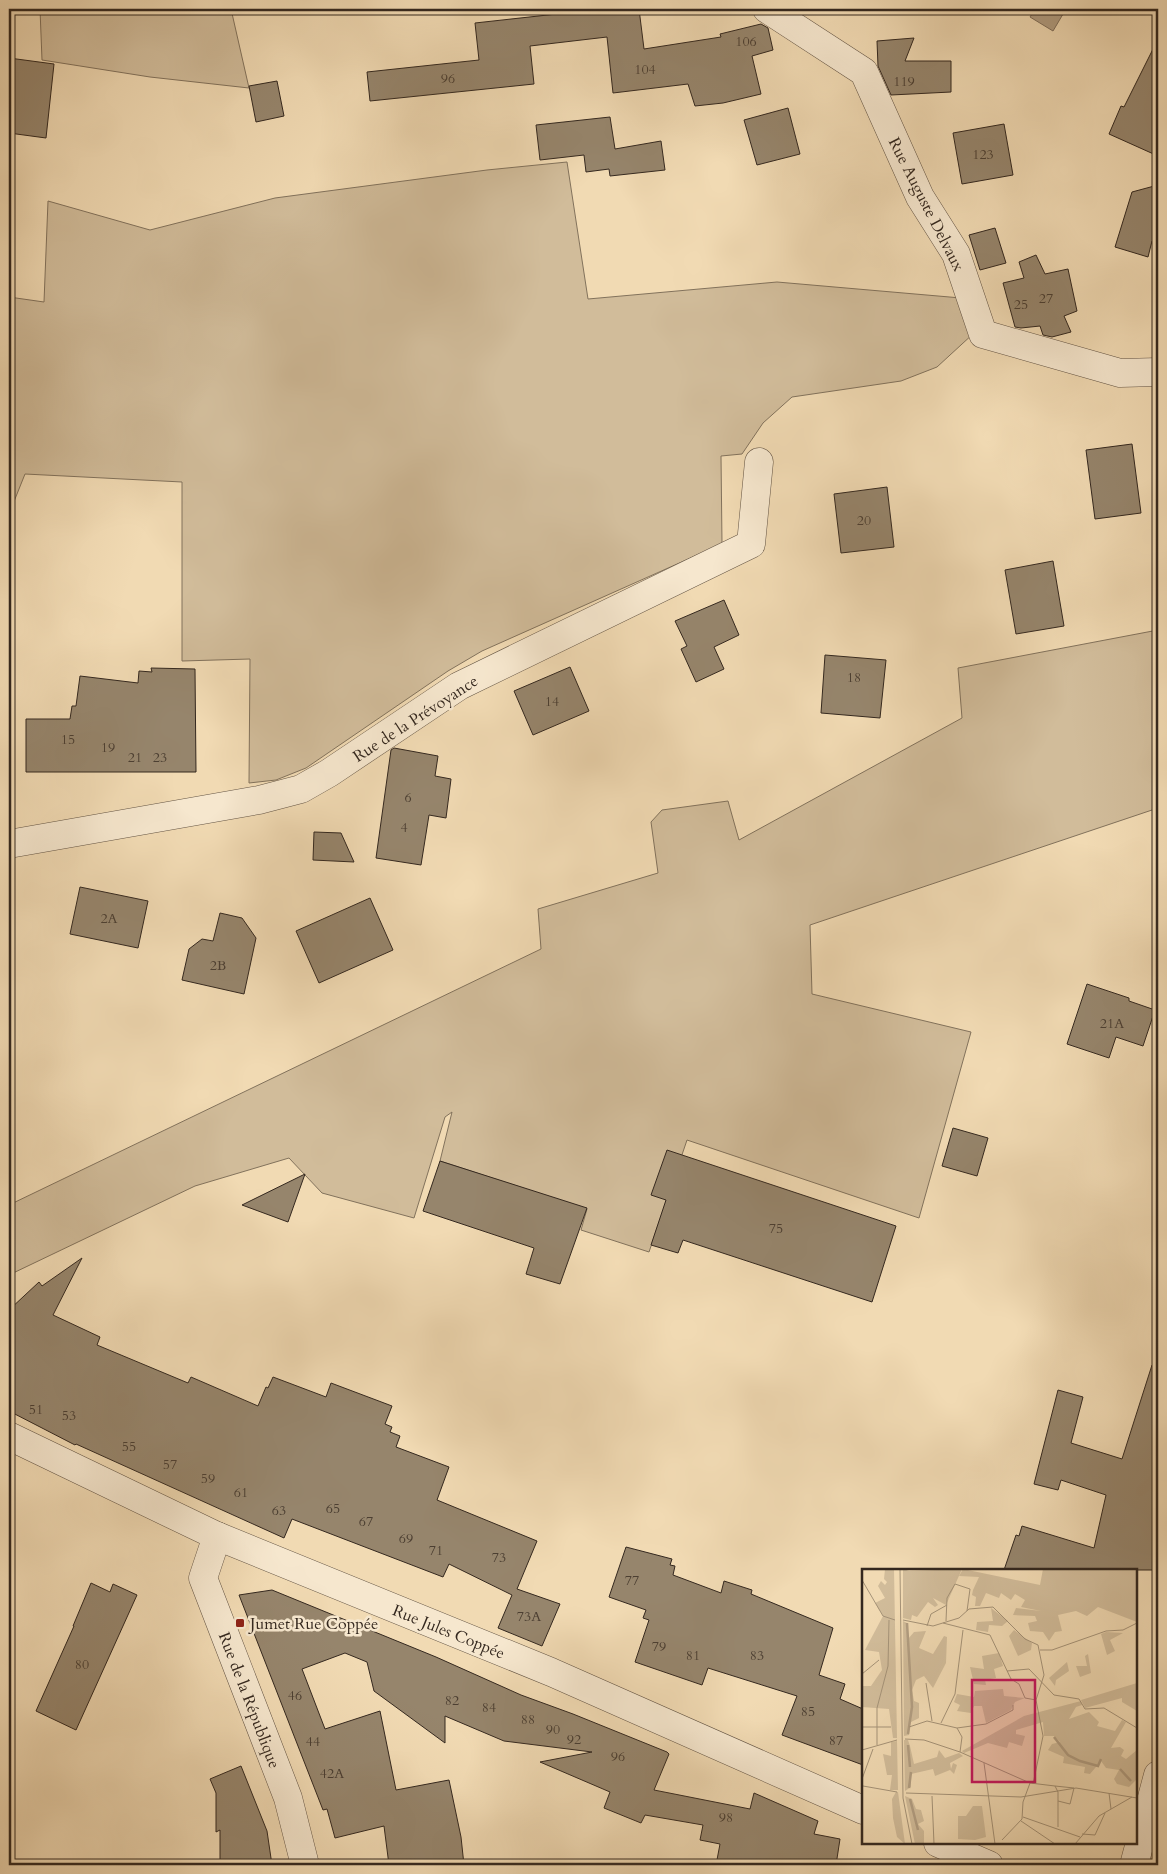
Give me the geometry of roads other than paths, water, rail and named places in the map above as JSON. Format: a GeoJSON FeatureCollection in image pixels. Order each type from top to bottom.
{"type":"FeatureCollection","features":[{"type":"Feature","properties":{"kind":"street","name":"Rue Auguste Delvaux"},"geometry":{"type":"LineString","coordinates":[[767,9],[864,72],[920,197],[956,254],[983,334],[1120,373],[1158,372]]}},
{"type":"Feature","properties":{"kind":"street","name":"Rue de la Prévoyance"},"geometry":{"type":"LineString","coordinates":[[9,844],[259,800],[301,789],[329,773],[459,686],[751,544],[759,462]]}},
{"type":"Feature","properties":{"kind":"street","name":"Rue Jules Coppée"},"geometry":{"type":"LineString","coordinates":[[9,1436],[218,1536],[551,1672],[862,1810]]}},
{"type":"Feature","properties":{"kind":"street","name":"Rue de la République"},"geometry":{"type":"LineString","coordinates":[[218,1536],[203,1578],[288,1798],[305,1865]]}},
{"type":"Feature","properties":{"kind":"street"},"geometry":{"type":"LineString","coordinates":[[1134,1865],[1158,1775]]}},
{"type":"Feature","properties":{"kind":"street"},"geometry":{"type":"LineString","coordinates":[[940,1844],[989,1865]]}},
{"type":"Feature","properties":{"kind":"place","name":"Jumet Rue Coppée"},"geometry":{"type":"Point","coordinates":[240,1623]}}]}
